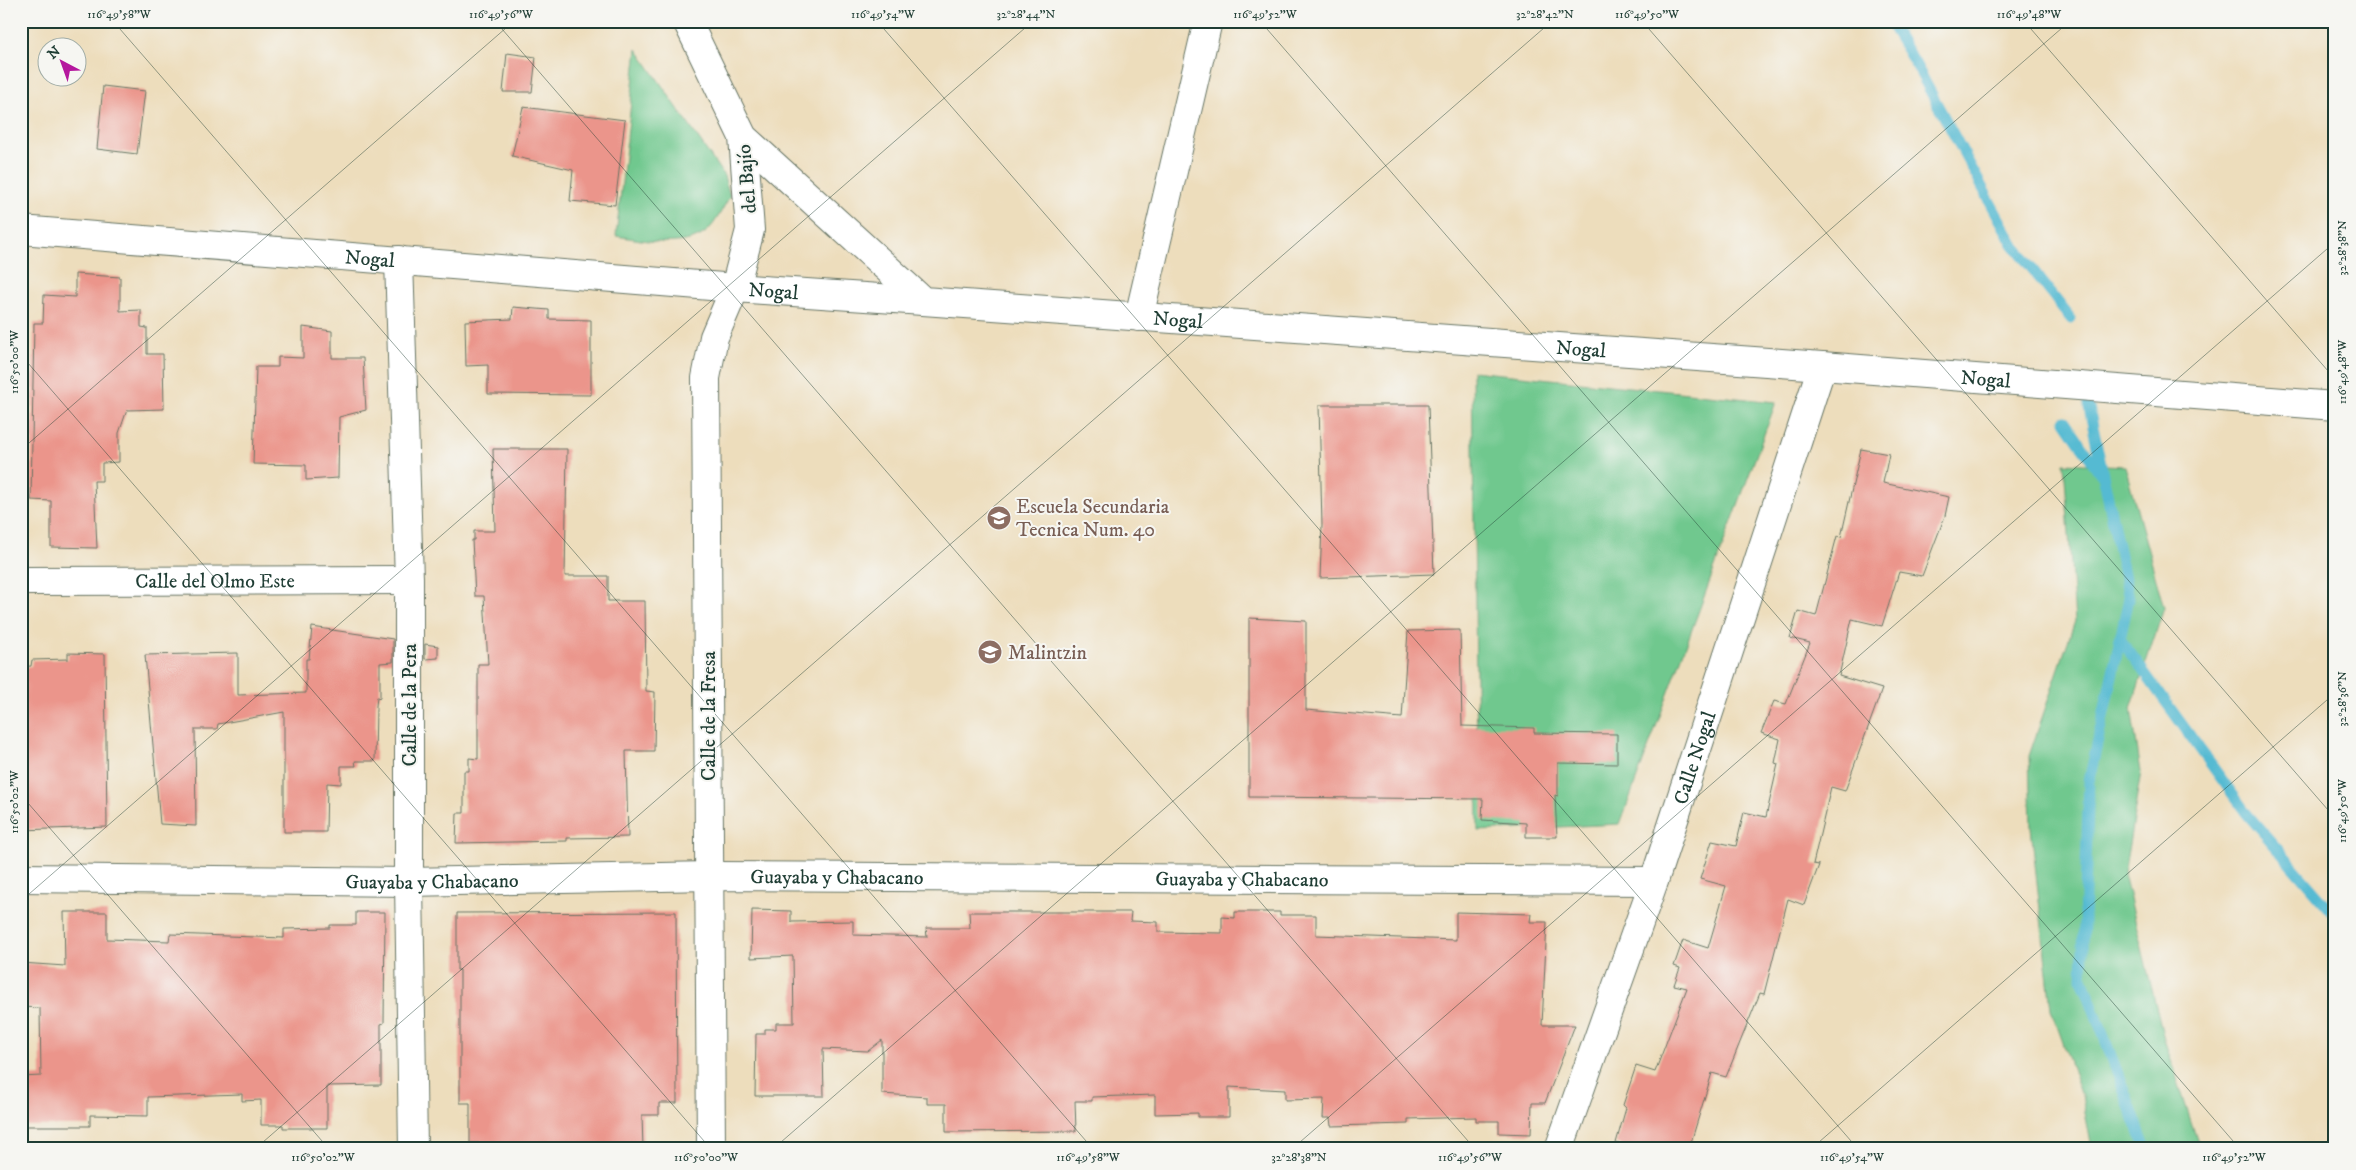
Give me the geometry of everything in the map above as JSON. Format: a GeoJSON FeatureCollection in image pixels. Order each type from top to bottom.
{"type":"FeatureCollection","features":[{"type":"Feature","properties":{"kind":"street","name":"del Bajío"},"geometry":{"type":"LineString","coordinates":[[687,21],[743,137],[750,230],[735,288]]}},
{"type":"Feature","properties":{"kind":"street"},"geometry":{"type":"LineString","coordinates":[[1139,317],[1208,21]]}},
{"type":"Feature","properties":{"kind":"street"},"geometry":{"type":"LineString","coordinates":[[743,137],[923,301]]}},
{"type":"Feature","properties":{"kind":"street","name":"Nogal"},"geometry":{"type":"LineString","coordinates":[[21,230],[735,288],[1822,366],[2335,406]]}},
{"type":"Feature","properties":{"kind":"street","name":"Calle de la Pera"},"geometry":{"type":"LineString","coordinates":[[399,260],[409,580],[409,882],[413,1149]]}},
{"type":"Feature","properties":{"kind":"street","name":"Calle de la Fresa"},"geometry":{"type":"LineString","coordinates":[[712,1149],[706,378],[714,337],[735,288]]}},
{"type":"Feature","properties":{"kind":"street","name":"Calle Nogal"},"geometry":{"type":"LineString","coordinates":[[1559,1149],[1654,881],[1822,366]]}},
{"type":"Feature","properties":{"kind":"street","name":"Calle del Olmo Este"},"geometry":{"type":"LineString","coordinates":[[21,581],[409,580]]}},
{"type":"Feature","properties":{"kind":"street","name":"Guayaba y Chabacano"},"geometry":{"type":"LineString","coordinates":[[21,878],[409,882],[710,876],[1654,881]]}},
{"type":"Feature","properties":{"kind":"green space"},"geometry":{"type":"Polygon","coordinates":[[[637,49],[724,176],[730,196],[709,229],[691,240],[659,242],[616,236],[637,49]]]}},
{"type":"Feature","properties":{"kind":"green space"},"geometry":{"type":"Polygon","coordinates":[[[1472,371],[1776,402],[1620,824],[1478,831],[1472,371]]]}},
{"type":"Feature","properties":{"kind":"green space"},"geometry":{"type":"Polygon","coordinates":[[[2064,463],[2125,466],[2164,608],[2131,708],[2141,772],[2124,874],[2164,1039],[2200,1149],[2092,1149],[2082,1096],[2051,1009],[2031,828],[2029,756],[2075,621],[2064,463]]]}},
{"type":"Feature","properties":{"kind":"building"},"geometry":{"type":"Polygon","coordinates":[[[507,53],[536,57],[532,92],[503,92],[507,53]]]}},
{"type":"Feature","properties":{"kind":"building"},"geometry":{"type":"Polygon","coordinates":[[[103,86],[145,91],[137,154],[97,149],[103,86]]]}},
{"type":"Feature","properties":{"kind":"building"},"geometry":{"type":"Polygon","coordinates":[[[523,107],[625,120],[615,205],[570,201],[573,170],[512,156],[523,107]]]}},
{"type":"Feature","properties":{"kind":"building"},"geometry":{"type":"Polygon","coordinates":[[[75,274],[120,277],[120,311],[141,310],[141,327],[147,328],[147,354],[163,354],[164,409],[127,410],[119,433],[119,462],[102,463],[102,481],[94,481],[97,548],[51,547],[51,501],[31,500],[34,323],[43,323],[44,295],[75,297],[75,274]]]}},
{"type":"Feature","properties":{"kind":"building"},"geometry":{"type":"Polygon","coordinates":[[[513,307],[549,310],[549,319],[591,320],[591,395],[488,394],[488,365],[466,366],[465,321],[512,319],[513,307]]]}},
{"type":"Feature","properties":{"kind":"building"},"geometry":{"type":"Polygon","coordinates":[[[303,327],[332,331],[332,358],[363,358],[366,410],[339,417],[338,478],[306,480],[306,465],[253,464],[256,367],[278,367],[278,357],[303,358],[303,327]]]}},
{"type":"Feature","properties":{"kind":"building"},"geometry":{"type":"Polygon","coordinates":[[[1319,405],[1428,405],[1434,574],[1320,578],[1322,525],[1319,405]]]}},
{"type":"Feature","properties":{"kind":"building"},"geometry":{"type":"Polygon","coordinates":[[[493,449],[567,449],[565,576],[608,576],[608,601],[645,601],[646,691],[655,692],[654,751],[626,751],[628,837],[567,838],[567,841],[456,843],[457,813],[464,813],[464,771],[469,771],[469,758],[478,759],[478,664],[488,664],[484,596],[475,596],[472,540],[474,540],[474,531],[495,531],[493,449]]]}},
{"type":"Feature","properties":{"kind":"building"},"geometry":{"type":"Polygon","coordinates":[[[1861,449],[1889,454],[1883,483],[1949,497],[1945,516],[1922,576],[1899,572],[1882,626],[1852,619],[1839,676],[1882,689],[1845,791],[1831,787],[1813,864],[1819,865],[1804,905],[1788,899],[1764,994],[1760,993],[1726,1077],[1712,1073],[1689,1149],[1634,1149],[1616,1143],[1626,1108],[1623,1105],[1636,1066],[1655,1072],[1687,988],[1674,985],[1680,968],[1674,966],[1683,940],[1708,948],[1726,886],[1700,879],[1712,841],[1736,846],[1744,812],[1766,817],[1778,764],[1775,763],[1780,739],[1761,733],[1774,701],[1786,704],[1810,643],[1790,638],[1798,611],[1816,616],[1837,536],[1841,537],[1861,449]]]}},
{"type":"Feature","properties":{"kind":"building"},"geometry":{"type":"Polygon","coordinates":[[[1249,618],[1306,621],[1306,710],[1402,718],[1408,631],[1460,630],[1462,726],[1534,728],[1534,733],[1617,734],[1617,764],[1558,763],[1558,796],[1555,795],[1557,837],[1526,837],[1526,823],[1482,820],[1483,799],[1249,797],[1249,618]]]}},
{"type":"Feature","properties":{"kind":"building"},"geometry":{"type":"Polygon","coordinates":[[[312,627],[393,639],[393,662],[380,663],[380,698],[377,697],[376,706],[375,761],[355,761],[356,766],[341,766],[341,784],[327,783],[326,832],[284,832],[284,712],[218,724],[217,729],[195,729],[196,826],[160,824],[145,655],[238,653],[238,695],[306,693],[306,659],[309,659],[312,627]]]}},
{"type":"Feature","properties":{"kind":"building"},"geometry":{"type":"Polygon","coordinates":[[[425,644],[438,646],[438,658],[425,659],[425,644]]]}},
{"type":"Feature","properties":{"kind":"building"},"geometry":{"type":"Polygon","coordinates":[[[68,653],[105,654],[107,827],[21,830],[21,667],[31,666],[32,660],[68,659],[68,653]]]}},
{"type":"Feature","properties":{"kind":"building"},"geometry":{"type":"Polygon","coordinates":[[[752,910],[791,911],[791,922],[853,921],[853,935],[927,937],[926,928],[970,928],[969,912],[1131,912],[1130,921],[1158,922],[1158,932],[1222,933],[1222,917],[1235,918],[1235,912],[1280,912],[1280,915],[1316,915],[1316,935],[1456,940],[1456,912],[1531,914],[1530,922],[1547,922],[1542,1025],[1575,1025],[1545,1103],[1532,1103],[1531,1134],[1499,1133],[1499,1121],[1476,1121],[1476,1117],[1408,1119],[1408,1124],[1331,1126],[1330,1118],[1323,1118],[1324,1099],[1285,1100],[1285,1090],[1229,1087],[1229,1117],[1198,1117],[1198,1113],[1155,1114],[1155,1095],[1092,1097],[1092,1101],[1075,1101],[1076,1131],[946,1132],[946,1104],[927,1104],[927,1097],[882,1094],[882,1040],[868,1051],[823,1049],[824,1096],[755,1096],[756,1034],[765,1034],[765,1029],[776,1029],[776,1023],[794,1023],[793,956],[751,958],[752,910]]]}},
{"type":"Feature","properties":{"kind":"building"},"geometry":{"type":"Polygon","coordinates":[[[64,912],[107,912],[107,939],[169,941],[170,934],[284,938],[284,929],[330,928],[330,925],[356,925],[356,912],[385,912],[384,1023],[381,1024],[381,1085],[327,1086],[327,1128],[283,1128],[283,1125],[261,1125],[261,1100],[242,1101],[242,1094],[148,1097],[148,1116],[90,1115],[90,1126],[21,1126],[21,1077],[41,1076],[40,1008],[21,1007],[21,963],[65,966],[64,912]]]}},
{"type":"Feature","properties":{"kind":"building"},"geometry":{"type":"Polygon","coordinates":[[[676,912],[677,1103],[659,1103],[659,1115],[642,1115],[643,1149],[479,1149],[479,1143],[470,1143],[470,1103],[460,1103],[460,970],[457,970],[457,913],[676,912]]]}},
{"type":"Feature","properties":{"kind":"waterway"},"geometry":{"type":"LineString","coordinates":[[1889,21],[1916,65],[2013,244],[2071,319]]}},
{"type":"Feature","properties":{"kind":"waterway"},"geometry":{"type":"LineString","coordinates":[[2088,403],[2129,598],[2089,781],[2082,978],[2146,1149]]}},
{"type":"Feature","properties":{"kind":"waterway"},"geometry":{"type":"LineString","coordinates":[[2065,421],[2100,473]]}},
{"type":"Feature","properties":{"kind":"waterway"},"geometry":{"type":"LineString","coordinates":[[2120,639],[2247,814],[2335,915]]}},
{"type":"Feature","properties":{"kind":"place","name":"Escuela Secundaria Tecnica Num. 40"},"geometry":{"type":"Point","coordinates":[999,518]}},
{"type":"Feature","properties":{"kind":"place","name":"Malintzin"},"geometry":{"type":"Point","coordinates":[990,652]}}]}
